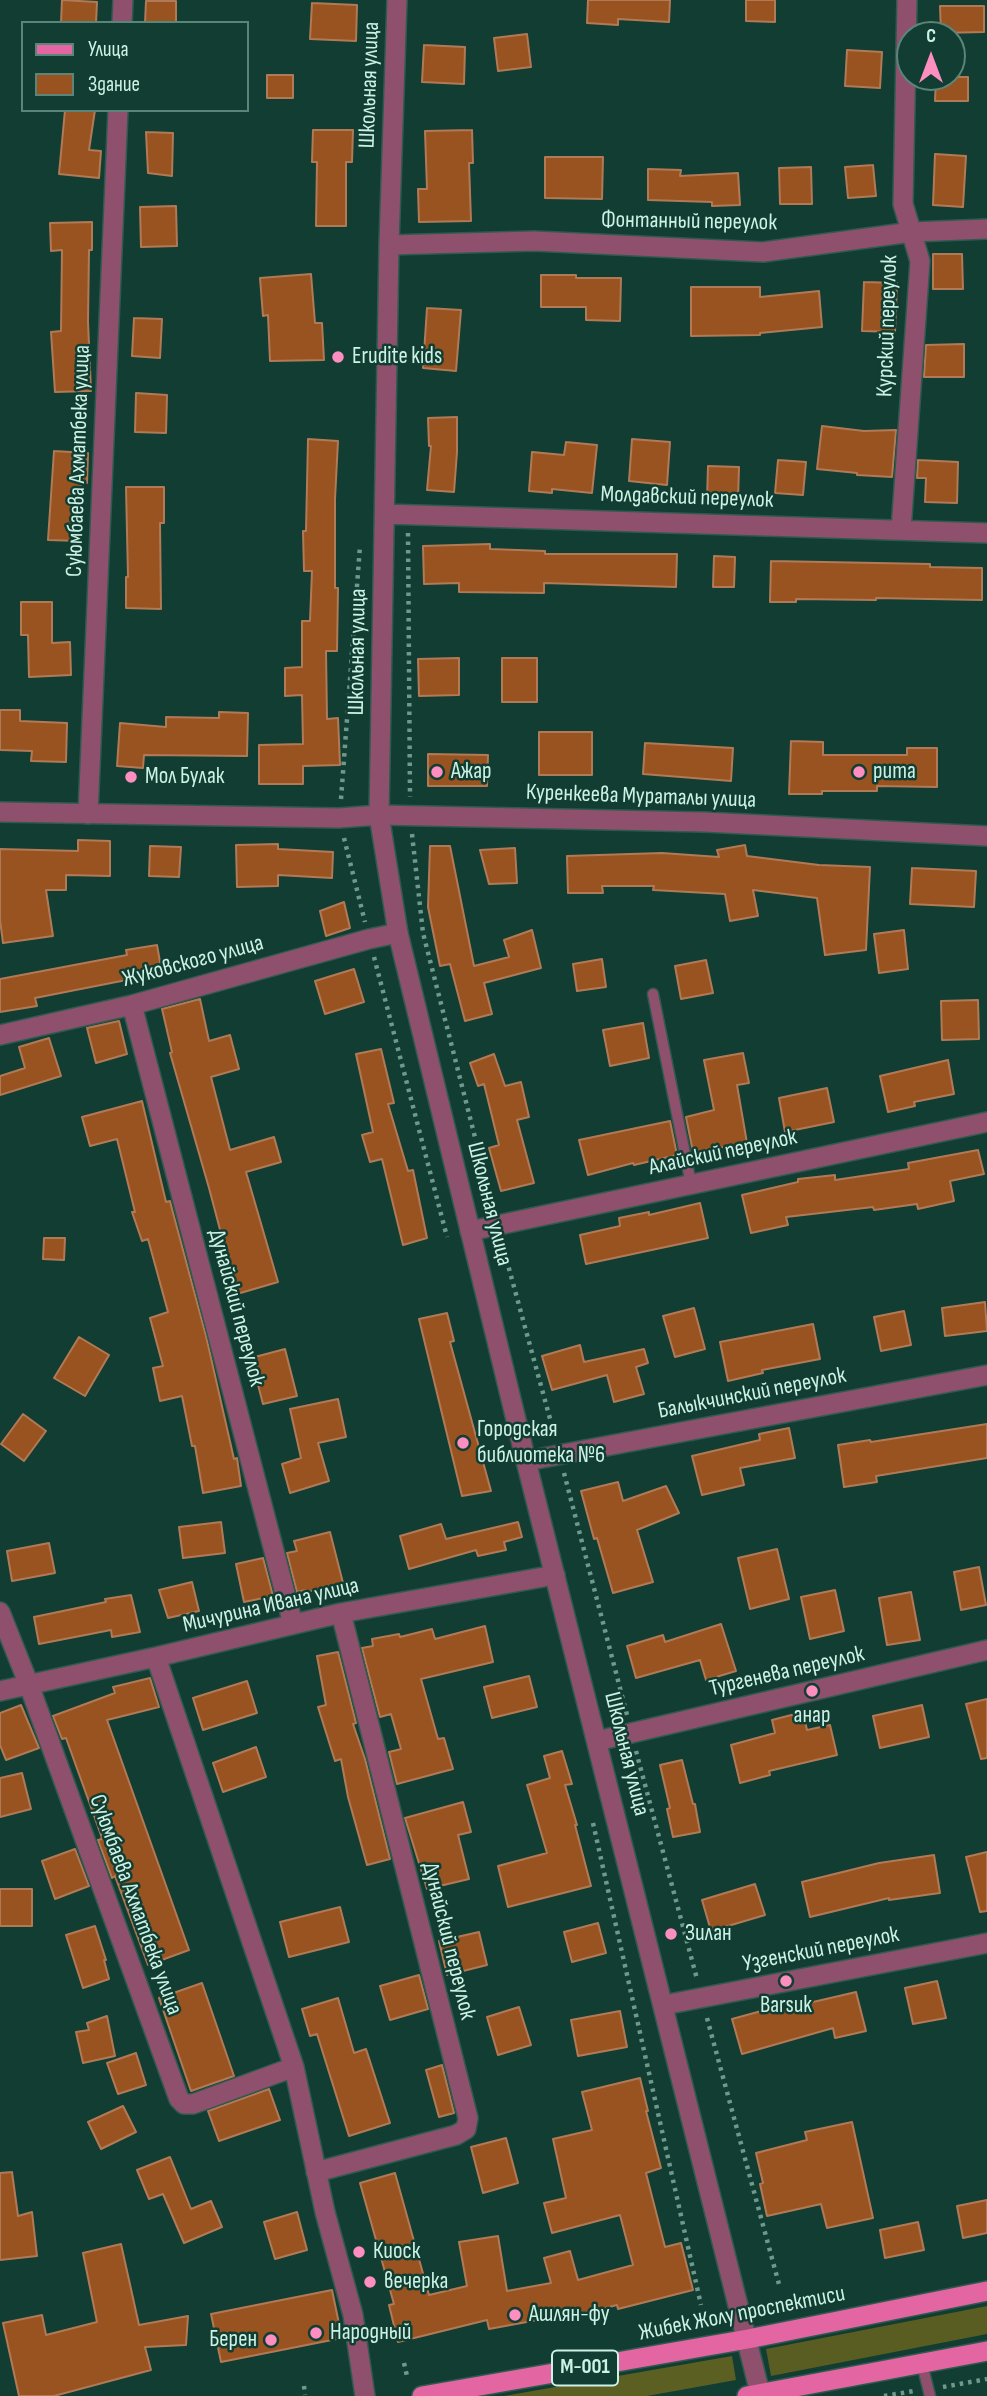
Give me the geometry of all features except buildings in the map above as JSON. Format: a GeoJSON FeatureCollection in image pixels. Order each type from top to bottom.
{"type":"FeatureCollection","features":[{"type":"Feature","properties":{"kind":"main road","name":"Жибек Жолу проспектиси"},"geometry":{"type":"LineString","coordinates":[[422,2396],[748,2339],[987,2291]]}},
{"type":"Feature","properties":{"kind":"main road"},"geometry":{"type":"LineString","coordinates":[[754,2395],[987,2351]]}},
{"type":"Feature","properties":{"kind":"street"},"geometry":{"type":"LineString","coordinates":[[122,21],[123,0]]}},
{"type":"Feature","properties":{"kind":"street","name":"Школьная улица"},"geometry":{"type":"LineString","coordinates":[[397,0],[389,245],[379,815],[398,933],[526,1461],[748,2339],[754,2395]]}},
{"type":"Feature","properties":{"kind":"street","name":"Курский переулок"},"geometry":{"type":"LineString","coordinates":[[901,530],[920,261],[903,204],[907,0]]}},
{"type":"Feature","properties":{"kind":"street","name":"Суюмбаева Ахматбека улица"},"geometry":{"type":"LineString","coordinates":[[88,814],[118,112]]}},
{"type":"Feature","properties":{"kind":"street","name":"Фонтанный переулок"},"geometry":{"type":"LineString","coordinates":[[389,245],[534,241],[763,252],[912,232],[987,229]]}},
{"type":"Feature","properties":{"kind":"street","name":"Молдавский переулок"},"geometry":{"type":"LineString","coordinates":[[385,514],[987,533]]}},
{"type":"Feature","properties":{"kind":"street","name":"Куренкеева Мураталы улица"},"geometry":{"type":"LineString","coordinates":[[0,812],[339,818],[379,815],[705,822],[987,836]]}},
{"type":"Feature","properties":{"kind":"street","name":"Жуковского улица"},"geometry":{"type":"LineString","coordinates":[[0,1035],[132,1005],[398,933]]}},
{"type":"Feature","properties":{"kind":"street","name":"Дунайский переулок"},"geometry":{"type":"LineString","coordinates":[[132,1005],[293,1624]]}},
{"type":"Feature","properties":{"kind":"street","name":"Алайский переулок"},"geometry":{"type":"LineString","coordinates":[[470,1231],[987,1122]]}},
{"type":"Feature","properties":{"kind":"street","name":"Балыкчинский переулок"},"geometry":{"type":"LineString","coordinates":[[526,1461],[987,1375]]}},
{"type":"Feature","properties":{"kind":"street","name":"Мичурина Ивана улица"},"geometry":{"type":"LineString","coordinates":[[0,1690],[156,1657],[341,1613],[555,1575]]}},
{"type":"Feature","properties":{"kind":"street","name":"Суюмбаева Ахматбека улица"},"geometry":{"type":"LineString","coordinates":[[0,1612],[179,2099],[184,2104],[193,2104],[295,2067]]}},
{"type":"Feature","properties":{"kind":"street","name":"Дунайский переулок"},"geometry":{"type":"LineString","coordinates":[[316,2172],[456,2136],[466,2129],[468,2118],[341,1613]]}},
{"type":"Feature","properties":{"kind":"street","name":"Тургенева переулок"},"geometry":{"type":"LineString","coordinates":[[597,1741],[987,1650]]}},
{"type":"Feature","properties":{"kind":"street"},"geometry":{"type":"LineString","coordinates":[[156,1657],[295,2067],[316,2172],[353,2315],[365,2396]]}},
{"type":"Feature","properties":{"kind":"street","name":"Узгенский переулок"},"geometry":{"type":"LineString","coordinates":[[664,2005],[987,1943]]}},
{"type":"Feature","properties":{"kind":"lane"},"geometry":{"type":"LineString","coordinates":[[653,994],[691,1184]]}},
{"type":"Feature","properties":{"kind":"lane"},"geometry":{"type":"LineString","coordinates":[[922,2364],[930,2396]]}},
{"type":"Feature","properties":{"kind":"path"},"geometry":{"type":"LineString","coordinates":[[407,514],[410,816],[423,933],[497,1225],[779,2288]]}},
{"type":"Feature","properties":{"kind":"path"},"geometry":{"type":"LineString","coordinates":[[404,2363],[407,2376]]}},
{"type":"Feature","properties":{"kind":"path"},"geometry":{"type":"LineString","coordinates":[[304,2386],[305,2395]]}},
{"type":"Feature","properties":{"kind":"green space"},"geometry":{"type":"Polygon","coordinates":[[[987,2306],[987,2334],[771,2376],[766,2349],[987,2306]]]}},
{"type":"Feature","properties":{"kind":"green space"},"geometry":{"type":"Polygon","coordinates":[[[732,2356],[736,2380],[647,2396],[504,2396],[732,2356]]]}},
{"type":"Feature","properties":{"kind":"place","name":"Erudite kids"},"geometry":{"type":"Point","coordinates":[338,357]}},
{"type":"Feature","properties":{"kind":"place","name":"Ажар"},"geometry":{"type":"Point","coordinates":[437,772]}},
{"type":"Feature","properties":{"kind":"place","name":"рита"},"geometry":{"type":"Point","coordinates":[859,772]}},
{"type":"Feature","properties":{"kind":"place","name":"Мол Булак"},"geometry":{"type":"Point","coordinates":[131,777]}},
{"type":"Feature","properties":{"kind":"place","name":"Городская библиотека №6"},"geometry":{"type":"Point","coordinates":[463,1443]}},
{"type":"Feature","properties":{"kind":"place","name":"анар"},"geometry":{"type":"Point","coordinates":[812,1691]}},
{"type":"Feature","properties":{"kind":"place","name":"Зилан"},"geometry":{"type":"Point","coordinates":[671,1934]}},
{"type":"Feature","properties":{"kind":"place","name":"Barsuk"},"geometry":{"type":"Point","coordinates":[786,1981]}},
{"type":"Feature","properties":{"kind":"place","name":"Киоск"},"geometry":{"type":"Point","coordinates":[359,2252]}},
{"type":"Feature","properties":{"kind":"place","name":"вечерка"},"geometry":{"type":"Point","coordinates":[370,2282]}},
{"type":"Feature","properties":{"kind":"place","name":"Ашлян-фу"},"geometry":{"type":"Point","coordinates":[515,2315]}},
{"type":"Feature","properties":{"kind":"place","name":"Народный"},"geometry":{"type":"Point","coordinates":[316,2333]}},
{"type":"Feature","properties":{"kind":"place","name":"Берен"},"geometry":{"type":"Point","coordinates":[271,2340]}}]}
